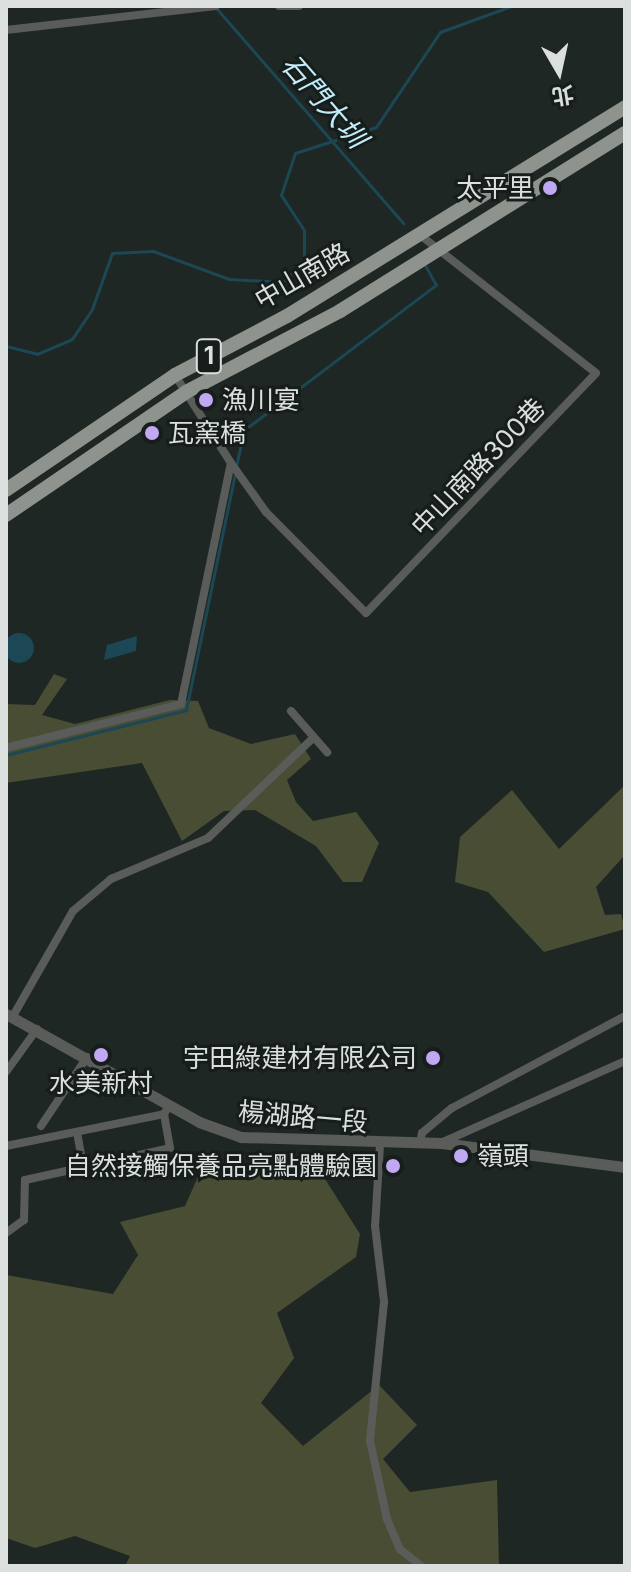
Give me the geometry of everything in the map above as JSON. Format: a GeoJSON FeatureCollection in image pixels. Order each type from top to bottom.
{"type":"FeatureCollection","features":[{"type":"Feature","properties":{"kind":"main road","name":"中山南路"},"geometry":{"type":"LineString","coordinates":[[6,490],[175,375],[419,234],[625,107]]}},
{"type":"Feature","properties":{"kind":"main road","name":"中山南路"},"geometry":{"type":"LineString","coordinates":[[6,515],[186,392],[441,248],[625,133]]}},
{"type":"Feature","properties":{"kind":"street"},"geometry":{"type":"LineString","coordinates":[[97,16],[101,6]]}},
{"type":"Feature","properties":{"kind":"street"},"geometry":{"type":"LineString","coordinates":[[279,6],[299,6]]}},
{"type":"Feature","properties":{"kind":"street"},"geometry":{"type":"LineString","coordinates":[[6,30],[97,16],[212,7]]}},
{"type":"Feature","properties":{"kind":"street","name":"中山南路300巷"},"geometry":{"type":"LineString","coordinates":[[234,467],[266,512],[366,613],[596,373],[441,248],[419,234]]}},
{"type":"Feature","properties":{"kind":"street"},"geometry":{"type":"LineString","coordinates":[[6,748],[181,704],[234,467],[175,375]]}},
{"type":"Feature","properties":{"kind":"street"},"geometry":{"type":"LineString","coordinates":[[291,711],[311,740],[327,752]]}},
{"type":"Feature","properties":{"kind":"street"},"geometry":{"type":"LineString","coordinates":[[10,1015],[73,911],[111,879],[208,838],[311,740]]}},
{"type":"Feature","properties":{"kind":"street","name":"楊湖路一段"},"geometry":{"type":"LineString","coordinates":[[10,1015],[88,1056],[166,1110],[241,1137],[380,1145],[442,1143],[625,1167]]}},
{"type":"Feature","properties":{"kind":"street"},"geometry":{"type":"LineString","coordinates":[[420,1146],[422,1133],[452,1108],[625,1016]]}},
{"type":"Feature","properties":{"kind":"street"},"geometry":{"type":"LineString","coordinates":[[6,1072],[38,1028]]}},
{"type":"Feature","properties":{"kind":"street"},"geometry":{"type":"LineString","coordinates":[[41,1126],[88,1056]]}},
{"type":"Feature","properties":{"kind":"street"},"geometry":{"type":"LineString","coordinates":[[442,1143],[625,1061]]}},
{"type":"Feature","properties":{"kind":"street"},"geometry":{"type":"LineString","coordinates":[[6,1146],[166,1110],[170,1148],[25,1180],[24,1220],[6,1233]]}},
{"type":"Feature","properties":{"kind":"street"},"geometry":{"type":"LineString","coordinates":[[77,1132],[83,1165]]}},
{"type":"Feature","properties":{"kind":"street"},"geometry":{"type":"LineString","coordinates":[[380,1145],[375,1226],[384,1302],[370,1441],[387,1519],[400,1549],[421,1566]]}},
{"type":"Feature","properties":{"kind":"green space"},"geometry":{"type":"Polygon","coordinates":[[[54,674],[67,679],[42,715],[75,724],[170,700],[198,701],[209,728],[251,744],[295,734],[311,759],[287,780],[296,802],[313,821],[356,812],[379,843],[362,882],[343,882],[316,846],[255,810],[224,811],[182,841],[142,763],[6,783],[6,704],[35,705],[54,674]]]}},
{"type":"Feature","properties":{"kind":"green space"},"geometry":{"type":"Polygon","coordinates":[[[625,785],[625,855],[596,887],[605,915],[621,914],[625,929],[544,952],[488,892],[455,882],[460,837],[512,790],[559,849],[625,785]]]}},
{"type":"Feature","properties":{"kind":"green space"},"geometry":{"type":"Polygon","coordinates":[[[201,1170],[325,1179],[360,1234],[356,1257],[277,1313],[294,1358],[261,1403],[303,1446],[379,1385],[417,1425],[383,1459],[410,1492],[497,1480],[499,1566],[125,1566],[130,1556],[75,1536],[35,1548],[6,1538],[6,1275],[113,1294],[138,1255],[120,1222],[185,1206],[201,1170]]]}},
{"type":"Feature","properties":{"kind":"water"},"geometry":{"type":"Polygon","coordinates":[[[19,633],[30,637],[34,648],[30,659],[19,663],[8,659],[4,648],[8,637],[19,633]]]}},
{"type":"Feature","properties":{"kind":"water"},"geometry":{"type":"Polygon","coordinates":[[[137,636],[136,651],[104,660],[107,645],[137,636]]]}},
{"type":"Feature","properties":{"kind":"waterway"},"geometry":{"type":"LineString","coordinates":[[6,346],[37,354],[72,339],[92,309],[112,253],[153,251],[229,279],[283,282],[304,261],[304,230],[281,195],[295,153],[376,127],[440,32],[511,6]]}},
{"type":"Feature","properties":{"kind":"waterway","name":"石門大圳"},"geometry":{"type":"LineString","coordinates":[[217,9],[403,223]]}},
{"type":"Feature","properties":{"kind":"waterway"},"geometry":{"type":"LineString","coordinates":[[236,467],[244,430],[436,285],[424,263]]}},
{"type":"Feature","properties":{"kind":"waterway"},"geometry":{"type":"LineString","coordinates":[[6,755],[186,710],[235,474]]}},
{"type":"Feature","properties":{"kind":"place","name":"太平里"},"geometry":{"type":"Point","coordinates":[550,188]}},
{"type":"Feature","properties":{"kind":"place","name":"漁川宴"},"geometry":{"type":"Point","coordinates":[206,400]}},
{"type":"Feature","properties":{"kind":"place","name":"瓦窯橋"},"geometry":{"type":"Point","coordinates":[152,433]}},
{"type":"Feature","properties":{"kind":"place","name":"水美新村"},"geometry":{"type":"Point","coordinates":[101,1055]}},
{"type":"Feature","properties":{"kind":"place","name":"宇田綠建材有限公司"},"geometry":{"type":"Point","coordinates":[433,1058]}},
{"type":"Feature","properties":{"kind":"place","name":"嶺頭"},"geometry":{"type":"Point","coordinates":[461,1156]}},
{"type":"Feature","properties":{"kind":"place","name":"自然接觸保養品亮點體驗園"},"geometry":{"type":"Point","coordinates":[393,1166]}}]}
